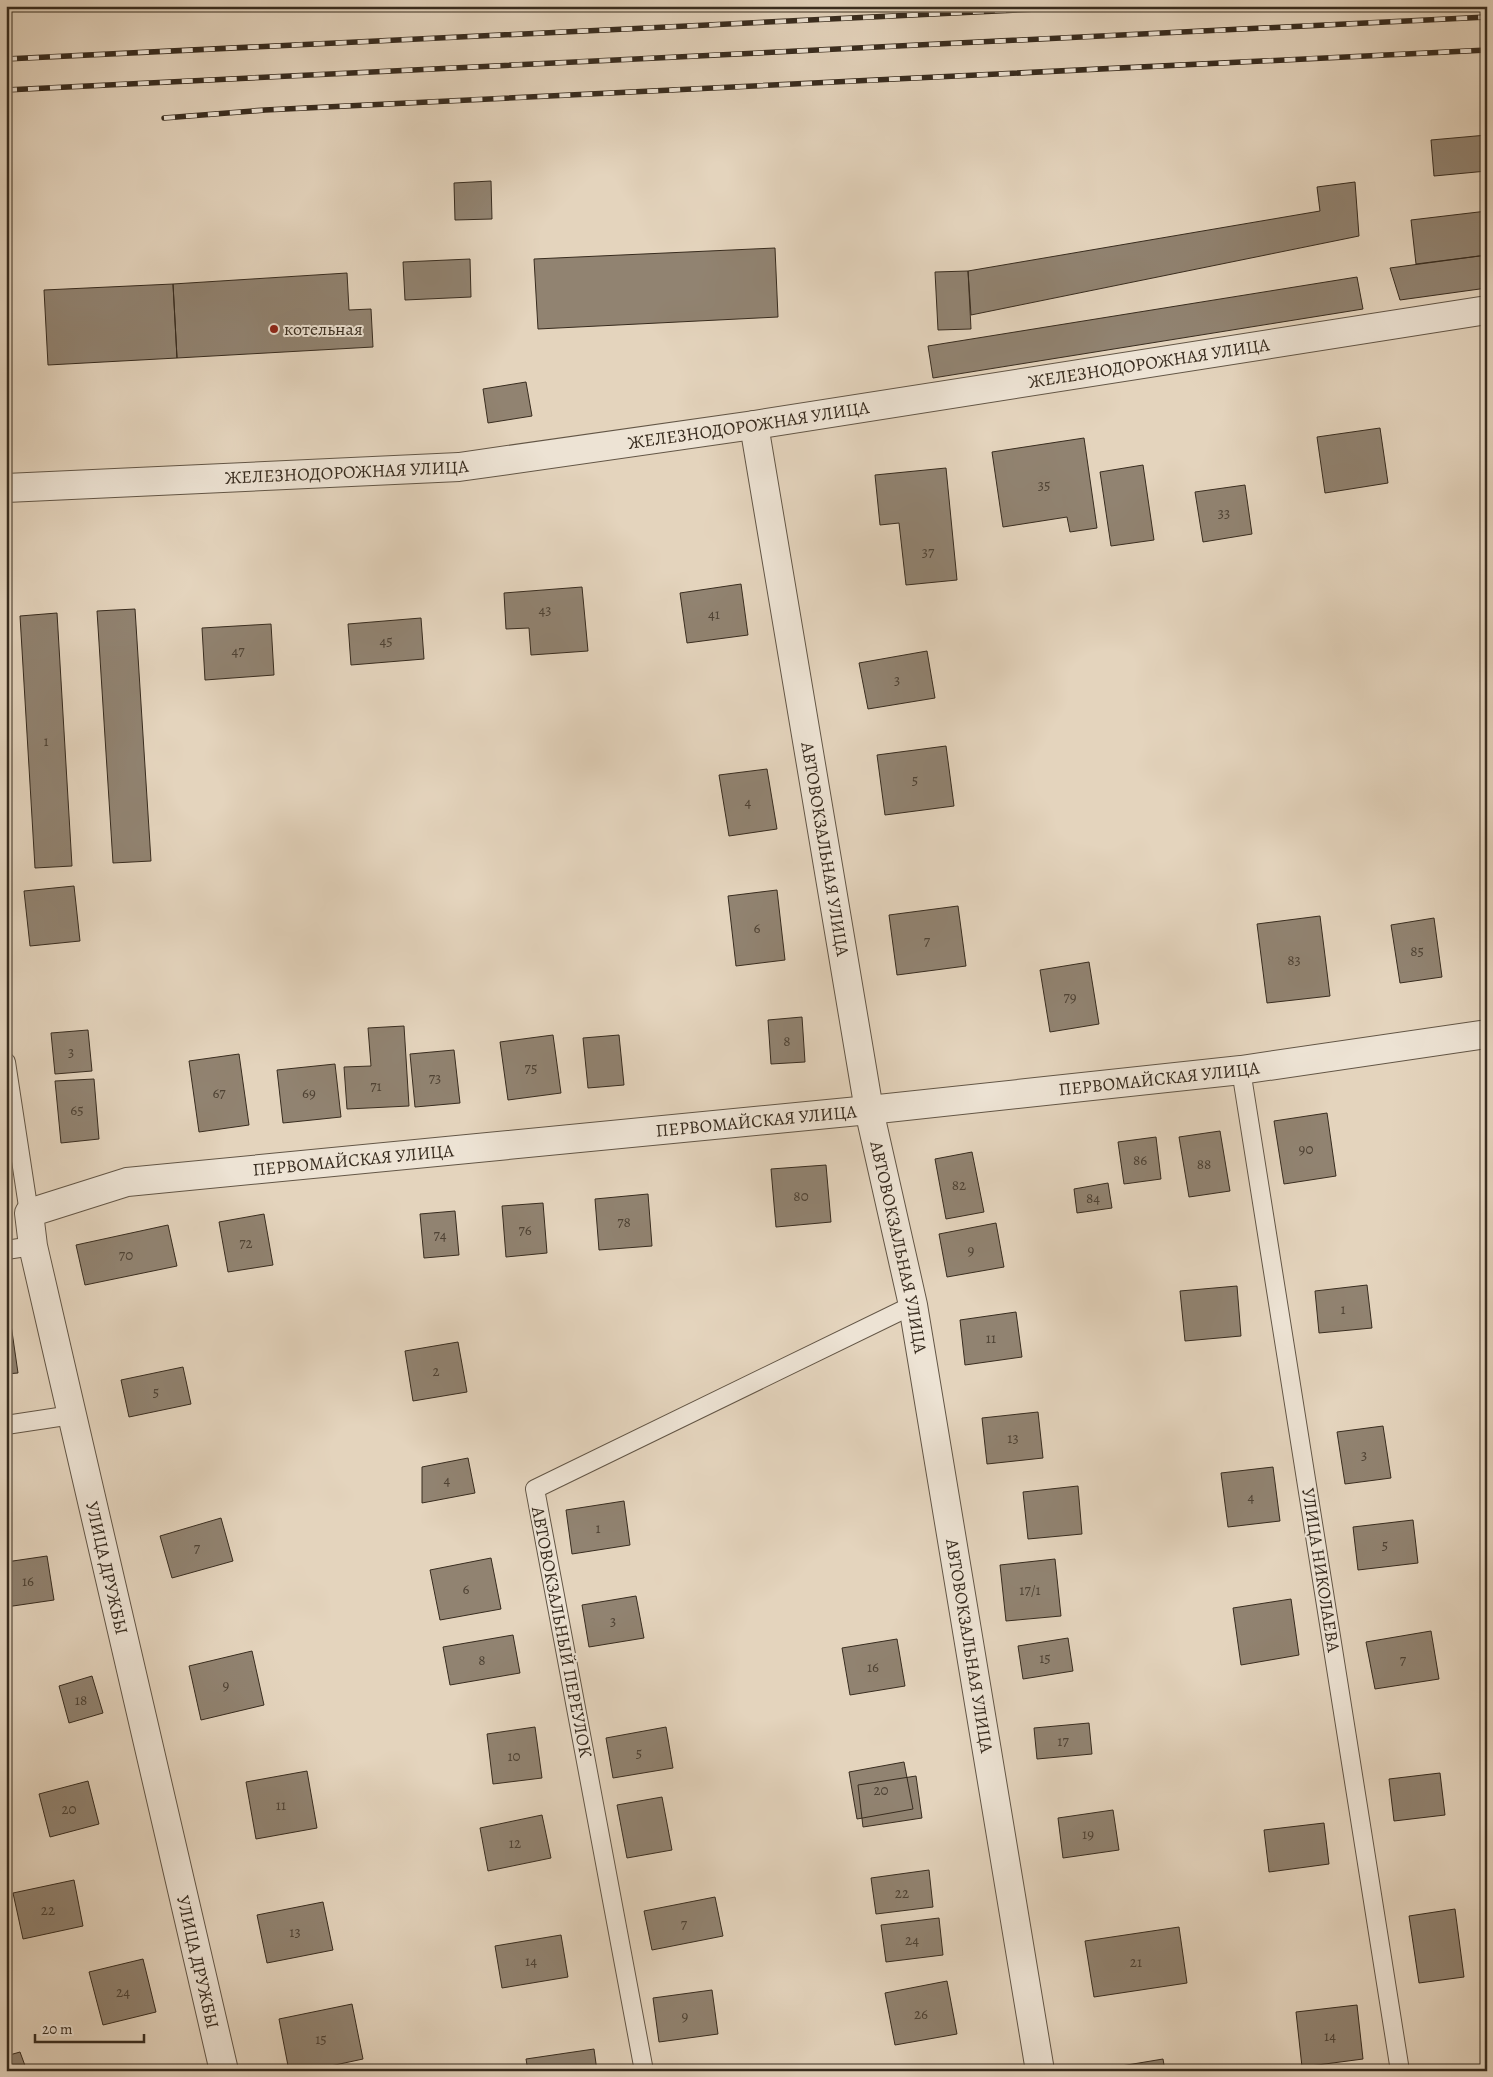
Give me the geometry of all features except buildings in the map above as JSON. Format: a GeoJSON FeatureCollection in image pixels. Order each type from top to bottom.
{"type":"FeatureCollection","features":[{"type":"Feature","properties":{"kind":"street","name":"ЖЕЛЕЗНОДОРОЖНАЯ УЛИЦА"},"geometry":{"type":"LineString","coordinates":[[6,488],[459,467],[754,426],[1487,310]]}},
{"type":"Feature","properties":{"kind":"street","name":"АВТОВОКЗАЛЬНАЯ УЛИЦА"},"geometry":{"type":"LineString","coordinates":[[754,426],[869,1110],[913,1305],[1040,2071]]}},
{"type":"Feature","properties":{"kind":"street","name":"ПЕРВОМАЙСКАЯ УЛИЦА"},"geometry":{"type":"LineString","coordinates":[[29,1213],[127,1182],[869,1110],[1240,1070],[1487,1034]]}},
{"type":"Feature","properties":{"kind":"street","name":"УЛИЦА ДРУЖБЫ"},"geometry":{"type":"LineString","coordinates":[[29,1213],[33,1246],[224,2071]]}},
{"type":"Feature","properties":{"kind":"lane","name":"УЛИЦА ДРУЖБЫ"},"geometry":{"type":"LineString","coordinates":[[6,1062],[29,1213]]}},
{"type":"Feature","properties":{"kind":"lane","name":"УЛИЦА НИКОЛАЕВА"},"geometry":{"type":"LineString","coordinates":[[1240,1070],[1400,2071]]}},
{"type":"Feature","properties":{"kind":"lane"},"geometry":{"type":"LineString","coordinates":[[6,1250],[33,1246]]}},
{"type":"Feature","properties":{"kind":"lane","name":"АВТОВОКЗАЛЬНЫЙ ПЕРЕУЛОК"},"geometry":{"type":"LineString","coordinates":[[644,2071],[535,1489],[913,1305]]}},
{"type":"Feature","properties":{"kind":"lane"},"geometry":{"type":"LineString","coordinates":[[6,1425],[72,1415]]}},
{"type":"Feature","properties":{"kind":"railway"},"geometry":{"type":"LineString","coordinates":[[6,59],[1099,6]]}},
{"type":"Feature","properties":{"kind":"railway"},"geometry":{"type":"LineString","coordinates":[[6,90],[1487,17]]}},
{"type":"Feature","properties":{"kind":"railway"},"geometry":{"type":"LineString","coordinates":[[164,118],[265,110],[1487,50]]}},
{"type":"Feature","properties":{"kind":"place","name":"котельная"},"geometry":{"type":"Point","coordinates":[274,329]}}]}
